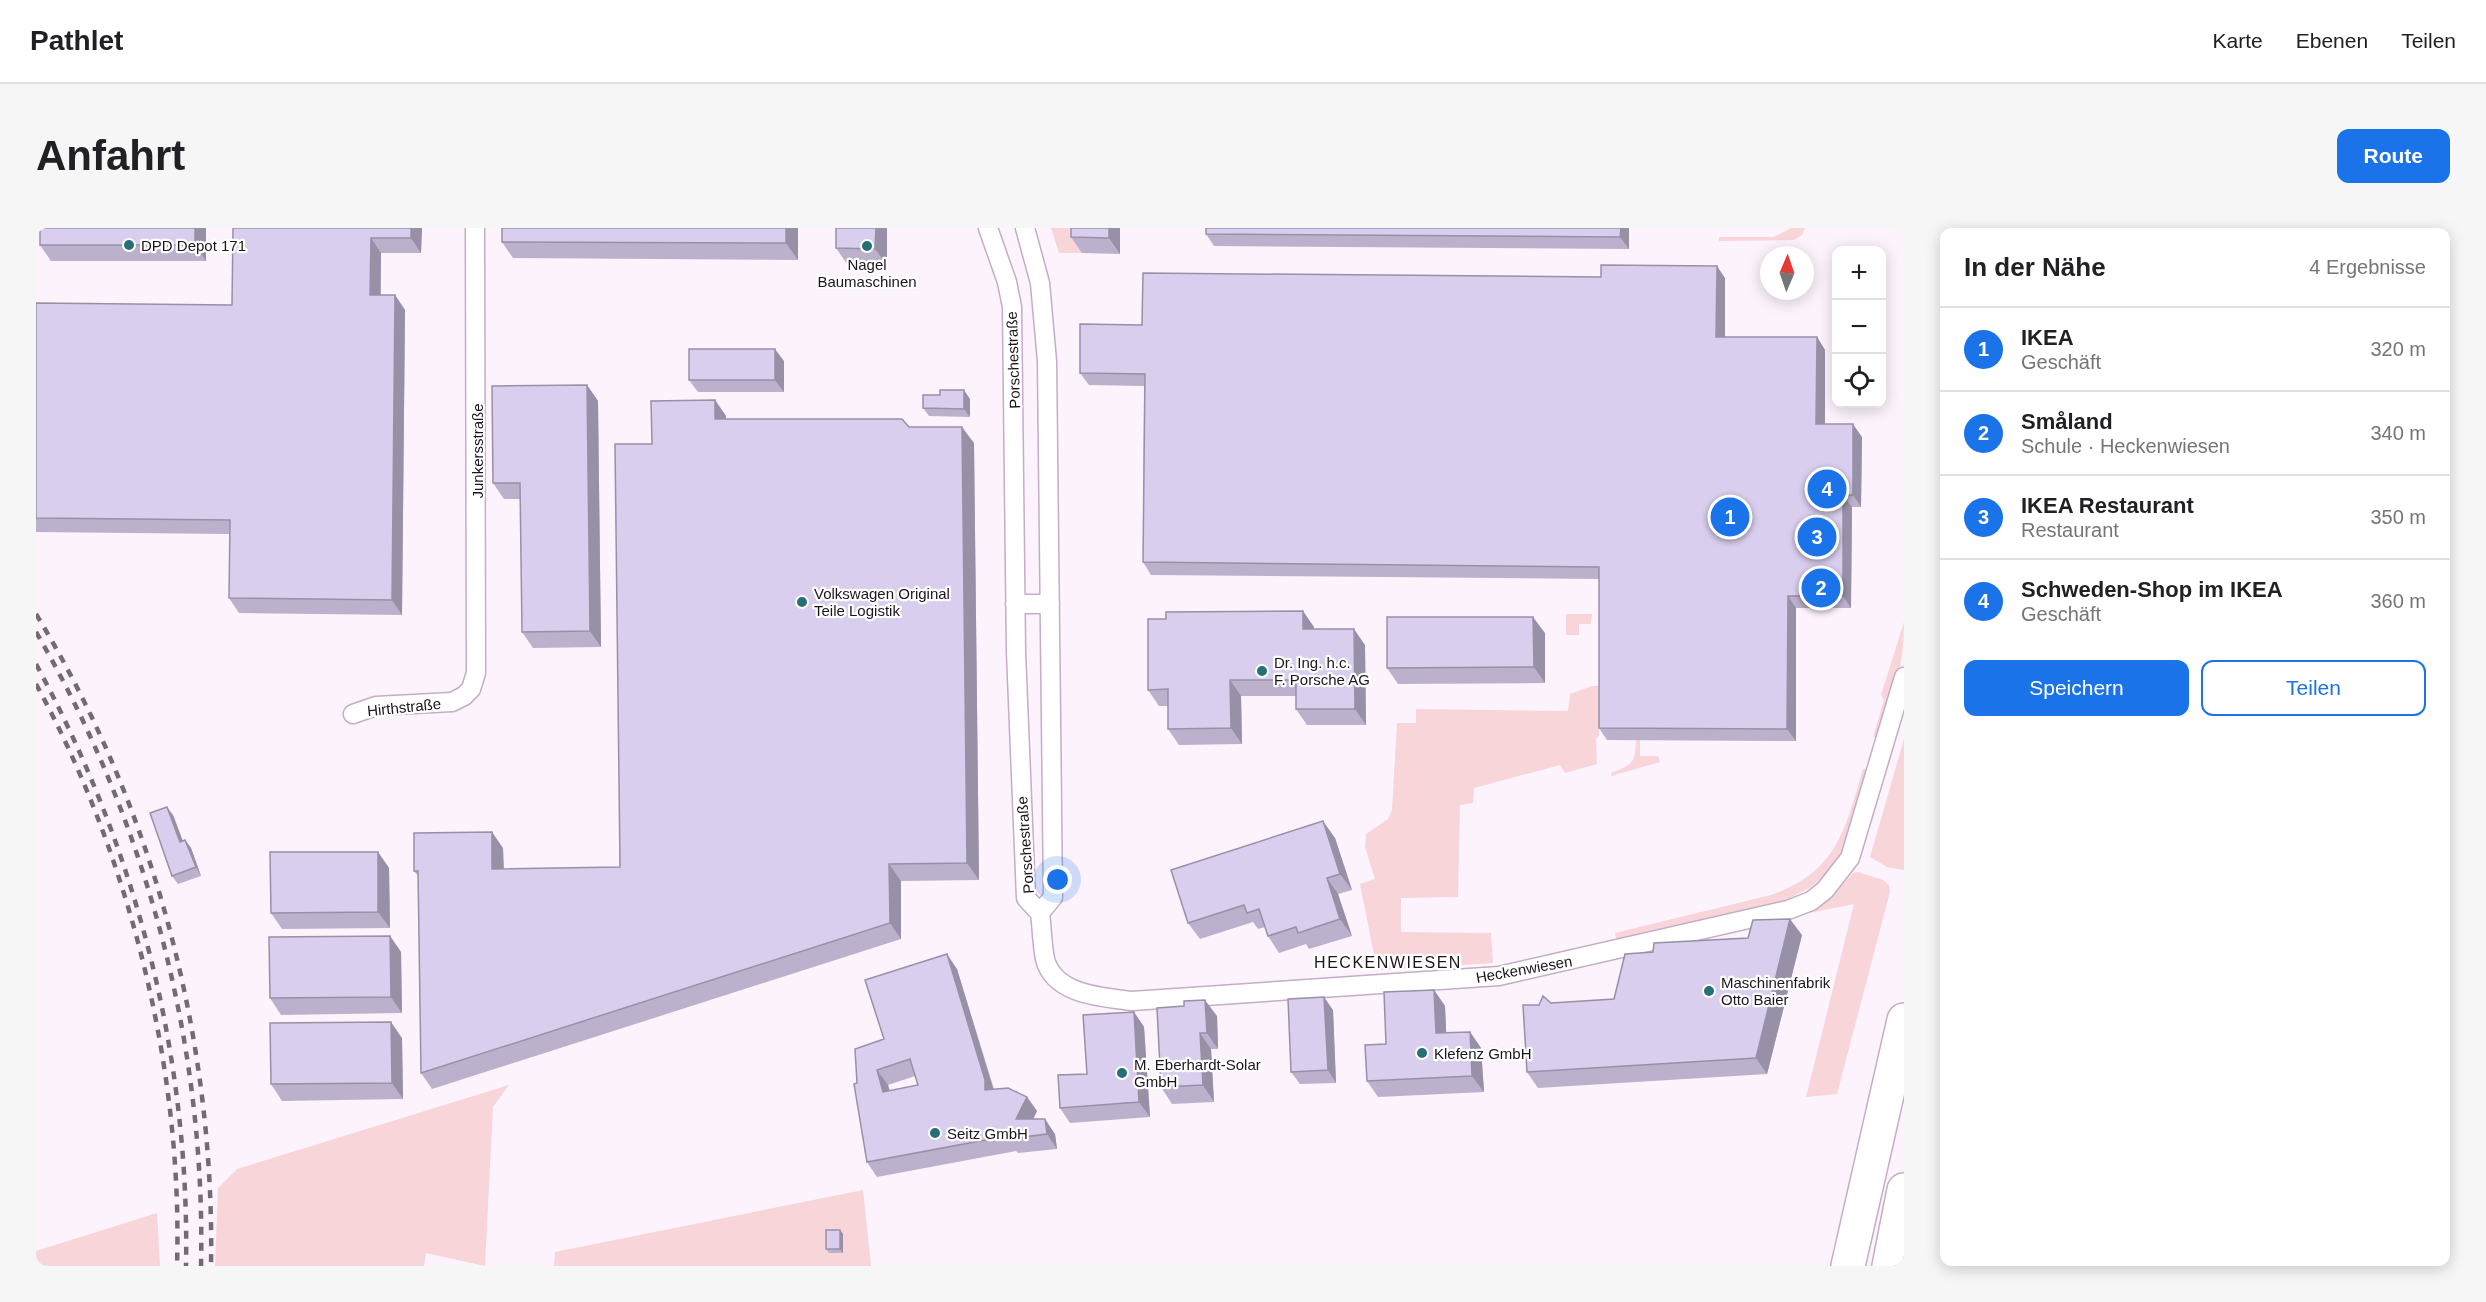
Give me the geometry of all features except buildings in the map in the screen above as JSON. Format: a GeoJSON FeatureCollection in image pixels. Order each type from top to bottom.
{"type":"FeatureCollection","features":[{"type":"Feature","properties":{"kind":"highway"},"geometry":{"type":"LineString","coordinates":[[1848,1266],[1904,1020]]}},
{"type":"Feature","properties":{"kind":"highway"},"geometry":{"type":"LineString","coordinates":[[1889,1266],[1904,1190]]}},
{"type":"Feature","properties":{"kind":"street","name":"Junkersstraße"},"geometry":{"type":"LineString","coordinates":[[475,228],[477,673]]}},
{"type":"Feature","properties":{"kind":"street","name":"Porschestraße"},"geometry":{"type":"LineString","coordinates":[[988,228],[1007,282],[1012,307],[1016,604],[1026,898],[1040,913],[1053,897],[1044,320],[1035,262],[1025,228]]}},
{"type":"Feature","properties":{"kind":"street"},"geometry":{"type":"LineString","coordinates":[[1016,604],[1050,604]]}},
{"type":"Feature","properties":{"kind":"street","name":"Hirthstraße"},"geometry":{"type":"LineString","coordinates":[[353,714],[376,706],[452,702],[464,696],[471,689],[477,673]]}},
{"type":"Feature","properties":{"kind":"street","name":"Heckenwiesen"},"geometry":{"type":"LineString","coordinates":[[1040,913],[1046,962],[1061,985],[1095,996],[1132,1001],[1499,976],[1788,910],[1811,901],[1825,890],[1850,858],[1904,677]]}},
{"type":"Feature","properties":{"kind":"shaded area"},"geometry":{"type":"Polygon","coordinates":[[[1051,228],[1083,228],[1082,253],[1059,253],[1051,228]]]}},
{"type":"Feature","properties":{"kind":"shaded area"},"geometry":{"type":"Polygon","coordinates":[[[1791,228],[1805,228],[1802,235],[1794,240],[1719,241],[1719,237],[1774,237],[1791,228]]]}},
{"type":"Feature","properties":{"kind":"shaded area"},"geometry":{"type":"Polygon","coordinates":[[[1566,614],[1592,614],[1591,624],[1579,624],[1579,635],[1566,635],[1566,614]]]}},
{"type":"Feature","properties":{"kind":"shaded area"},"geometry":{"type":"Polygon","coordinates":[[[1904,622],[1900,666],[1891,709],[1882,738],[1873,737],[1884,700],[1881,695],[1904,622]]]}},
{"type":"Feature","properties":{"kind":"shaded area"},"geometry":{"type":"Polygon","coordinates":[[[1592,686],[1600,686],[1599,735],[1596,739],[1597,764],[1565,773],[1560,765],[1474,788],[1473,803],[1460,805],[1458,897],[1401,898],[1401,932],[1491,933],[1493,963],[1377,970],[1360,884],[1375,879],[1365,847],[1366,834],[1388,819],[1392,810],[1397,723],[1416,723],[1416,709],[1568,711],[1570,694],[1592,686]]]}},
{"type":"Feature","properties":{"kind":"shaded area"},"geometry":{"type":"Polygon","coordinates":[[[1904,739],[1904,870],[1887,867],[1870,857],[1904,739]]]}},
{"type":"Feature","properties":{"kind":"shaded area"},"geometry":{"type":"Polygon","coordinates":[[[1636,740],[1640,740],[1640,756],[1658,756],[1660,762],[1611,776],[1611,773],[1631,762],[1635,754],[1636,740]]]}},
{"type":"Feature","properties":{"kind":"shaded area"},"geometry":{"type":"Polygon","coordinates":[[[1863,769],[1873,769],[1849,844],[1828,873],[1811,887],[1784,901],[1617,943],[1615,933],[1771,895],[1811,874],[1835,846],[1843,830],[1863,769]]]}},
{"type":"Feature","properties":{"kind":"shaded area"},"geometry":{"type":"Polygon","coordinates":[[[1858,872],[1883,880],[1889,885],[1890,892],[1837,1094],[1806,1097],[1854,904],[1809,913],[1834,894],[1853,873],[1858,872]]]}},
{"type":"Feature","properties":{"kind":"shaded area"},"geometry":{"type":"Polygon","coordinates":[[[509,1085],[493,1107],[485,1266],[426,1253],[424,1266],[215,1266],[218,1188],[237,1169],[509,1085]]]}},
{"type":"Feature","properties":{"kind":"shaded area"},"geometry":{"type":"Polygon","coordinates":[[[863,1190],[871,1266],[554,1266],[555,1252],[863,1190]]]}},
{"type":"Feature","properties":{"kind":"shaded area"},"geometry":{"type":"Polygon","coordinates":[[[157,1213],[160,1266],[36,1266],[36,1251],[157,1213]]]}},
{"type":"Feature","properties":{"kind":"railway"},"geometry":{"type":"LineString","coordinates":[[36,614],[78,688],[114,766],[144,846],[169,928],[188,1012],[202,1096],[209,1181],[211,1266]]}},
{"type":"Feature","properties":{"kind":"railway"},"geometry":{"type":"LineString","coordinates":[[36,632],[75,705],[109,780],[138,858],[162,938],[180,1019],[193,1101],[200,1183],[201,1266]]}},
{"type":"Feature","properties":{"kind":"railway"},"geometry":{"type":"LineString","coordinates":[[36,664],[71,734],[102,806],[128,880],[150,955],[167,1032],[178,1109],[185,1187],[186,1266]]}},
{"type":"Feature","properties":{"kind":"railway"},"geometry":{"type":"LineString","coordinates":[[36,684],[69,750],[99,820],[124,892],[144,966],[160,1041],[171,1117],[177,1192],[177,1266]]}},
{"type":"Feature","properties":{"kind":"place","name":"DPD Depot 171"},"geometry":{"type":"Point","coordinates":[129,245]}},
{"type":"Feature","properties":{"kind":"place","name":"Nagel Baumaschinen"},"geometry":{"type":"Point","coordinates":[867,246]}},
{"type":"Feature","properties":{"kind":"place","name":"Schweden-Shop im IKEA"},"geometry":{"type":"Point","coordinates":[1827,489]}},
{"type":"Feature","properties":{"kind":"place","name":"IKEA"},"geometry":{"type":"Point","coordinates":[1730,517]}},
{"type":"Feature","properties":{"kind":"place","name":"IKEA Restaurant"},"geometry":{"type":"Point","coordinates":[1817,537]}},
{"type":"Feature","properties":{"kind":"place","name":"Småland"},"geometry":{"type":"Point","coordinates":[1821,588]}},
{"type":"Feature","properties":{"kind":"place","name":"Volkswagen Original Teile Logistik"},"geometry":{"type":"Point","coordinates":[802,602]}},
{"type":"Feature","properties":{"kind":"place","name":"Dr. Ing. h.c. F. Porsche AG"},"geometry":{"type":"Point","coordinates":[1262,671]}},
{"type":"Feature","properties":{"kind":"place","name":"Maschinenfabrik Otto Baier"},"geometry":{"type":"Point","coordinates":[1709,991]}},
{"type":"Feature","properties":{"kind":"place","name":"Klefenz GmbH"},"geometry":{"type":"Point","coordinates":[1422,1053]}},
{"type":"Feature","properties":{"kind":"place","name":"M. Eberhardt-Solar GmbH"},"geometry":{"type":"Point","coordinates":[1122,1073]}},
{"type":"Feature","properties":{"kind":"place","name":"Seitz GmbH"},"geometry":{"type":"Point","coordinates":[935,1133]}},
{"type":"Feature","properties":{"kind":"district","name":"HECKENWIESEN"},"geometry":{"type":"Point","coordinates":[1388,962]}}]}
